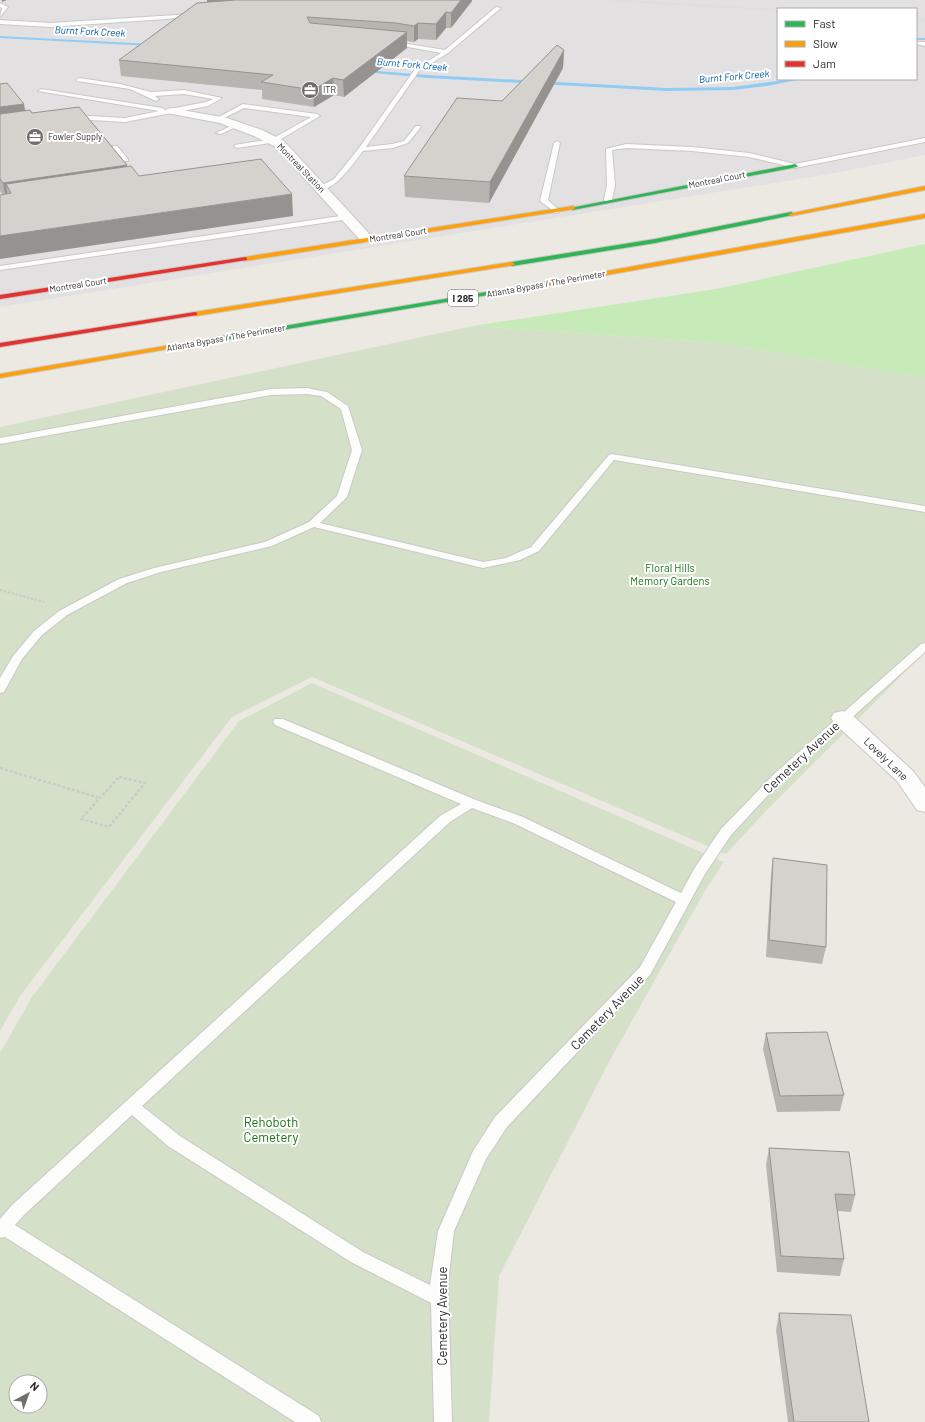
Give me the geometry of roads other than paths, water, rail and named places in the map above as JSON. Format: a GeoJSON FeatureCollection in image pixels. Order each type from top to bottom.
{"type":"FeatureCollection","features":[{"type":"Feature","properties":{"kind":"main road","name":"Montreal Court"},"geometry":{"type":"LineString","coordinates":[[0,298],[556,211],[795,166]]}},
{"type":"Feature","properties":{"kind":"main road","name":"I 285"},"geometry":{"type":"LineString","coordinates":[[0,345],[655,241],[820,210],[925,188]]}},
{"type":"Feature","properties":{"kind":"main road","name":"Atlanta Bypass / The Perimeter"},"geometry":{"type":"LineString","coordinates":[[0,376],[636,269],[925,216]]}},
{"type":"Feature","properties":{"kind":"street","name":"Montreal Station"},"geometry":{"type":"LineString","coordinates":[[171,111],[218,119],[237,125],[274,141],[285,149],[367,240]]}},
{"type":"Feature","properties":{"kind":"street","name":"Lovely Lane"},"geometry":{"type":"LineString","coordinates":[[842,718],[905,776],[925,804]]}},
{"type":"Feature","properties":{"kind":"lane"},"geometry":{"type":"LineString","coordinates":[[0,5],[6,7],[0,15]]}},
{"type":"Feature","properties":{"kind":"lane"},"geometry":{"type":"LineString","coordinates":[[321,188],[336,180],[416,72],[446,52],[498,8]]}},
{"type":"Feature","properties":{"kind":"lane"},"geometry":{"type":"LineString","coordinates":[[0,22],[50,25],[200,16]]}},
{"type":"Feature","properties":{"kind":"lane"},"geometry":{"type":"LineString","coordinates":[[388,42],[446,52]]}},
{"type":"Feature","properties":{"kind":"lane"},"geometry":{"type":"LineString","coordinates":[[917,43],[925,44]]}},
{"type":"Feature","properties":{"kind":"lane"},"geometry":{"type":"LineString","coordinates":[[68,118],[125,120],[208,104],[219,98],[184,92],[152,94],[135,89],[79,80]]}},
{"type":"Feature","properties":{"kind":"lane"},"geometry":{"type":"LineString","coordinates":[[40,91],[171,111]]}},
{"type":"Feature","properties":{"kind":"lane"},"geometry":{"type":"LineString","coordinates":[[152,94],[171,111]]}},
{"type":"Feature","properties":{"kind":"lane"},"geometry":{"type":"LineString","coordinates":[[218,119],[243,106],[317,116],[274,141],[237,146]]}},
{"type":"Feature","properties":{"kind":"lane"},"geometry":{"type":"LineString","coordinates":[[219,133],[237,125]]}},
{"type":"Feature","properties":{"kind":"lane"},"geometry":{"type":"LineString","coordinates":[[360,149],[393,146],[406,142],[418,127]]}},
{"type":"Feature","properties":{"kind":"lane"},"geometry":{"type":"LineString","coordinates":[[608,200],[611,186],[609,149],[626,146],[658,146],[749,155],[795,166],[925,140]]}},
{"type":"Feature","properties":{"kind":"lane"},"geometry":{"type":"LineString","coordinates":[[556,211],[544,201],[557,144]]}},
{"type":"Feature","properties":{"kind":"lane"},"geometry":{"type":"LineString","coordinates":[[116,147],[126,160]]}},
{"type":"Feature","properties":{"kind":"lane"},"geometry":{"type":"LineString","coordinates":[[0,268],[346,217]]}},
{"type":"Feature","properties":{"kind":"lane"},"geometry":{"type":"LineString","coordinates":[[0,441],[271,392],[307,391],[324,394],[345,408],[357,450],[342,497],[313,524],[268,544],[158,570],[123,581],[70,609],[38,633],[18,658],[0,689]]}},
{"type":"Feature","properties":{"kind":"lane"},"geometry":{"type":"LineString","coordinates":[[313,524],[483,565],[504,563],[522,557],[535,549],[612,457],[925,509]]}},
{"type":"Feature","properties":{"kind":"lane","name":"Cemetery Avenue"},"geometry":{"type":"LineString","coordinates":[[443,1422],[439,1284],[446,1231],[480,1156],[501,1122],[645,972],[699,872],[726,832],[778,777],[842,718],[925,646]]}},
{"type":"Feature","properties":{"kind":"lane"},"geometry":{"type":"LineString","coordinates":[[279,722],[471,803],[518,820],[684,900]]}},
{"type":"Feature","properties":{"kind":"lane"},"geometry":{"type":"LineString","coordinates":[[312,1422],[2,1229],[18,1210],[445,819],[471,803]]}},
{"type":"Feature","properties":{"kind":"lane"},"geometry":{"type":"LineString","coordinates":[[132,1106],[174,1141],[357,1257],[440,1299]]}},
{"type":"Feature","properties":{"kind":"waterway","name":"Burnt Fork Creek"},"geometry":{"type":"LineString","coordinates":[[0,37],[151,45]]}},
{"type":"Feature","properties":{"kind":"waterway","name":"Burnt Fork Creek"},"geometry":{"type":"LineString","coordinates":[[917,39],[925,39]]}},
{"type":"Feature","properties":{"kind":"waterway","name":"Burnt Fork Creek"},"geometry":{"type":"LineString","coordinates":[[365,71],[428,77],[667,90],[733,88],[767,85],[794,80]]}},
{"type":"Feature","properties":{"kind":"railway"},"geometry":{"type":"LineString","coordinates":[[610,0],[777,10]]}},
{"type":"Feature","properties":{"kind":"railway"},"geometry":{"type":"LineString","coordinates":[[917,19],[925,20]]}},
{"type":"Feature","properties":{"kind":"place","name":"ITR"},"geometry":{"type":"Point","coordinates":[310,90]}},
{"type":"Feature","properties":{"kind":"place","name":"Fowler Supply"},"geometry":{"type":"Point","coordinates":[35,137]}},
{"type":"Feature","properties":{"kind":"park label","name":"Floral Hills Memory Gardens"},"geometry":{"type":"Point","coordinates":[670,574]}},
{"type":"Feature","properties":{"kind":"park label","name":"Rehoboth Cemetery"},"geometry":{"type":"Point","coordinates":[271,1130]}}]}
